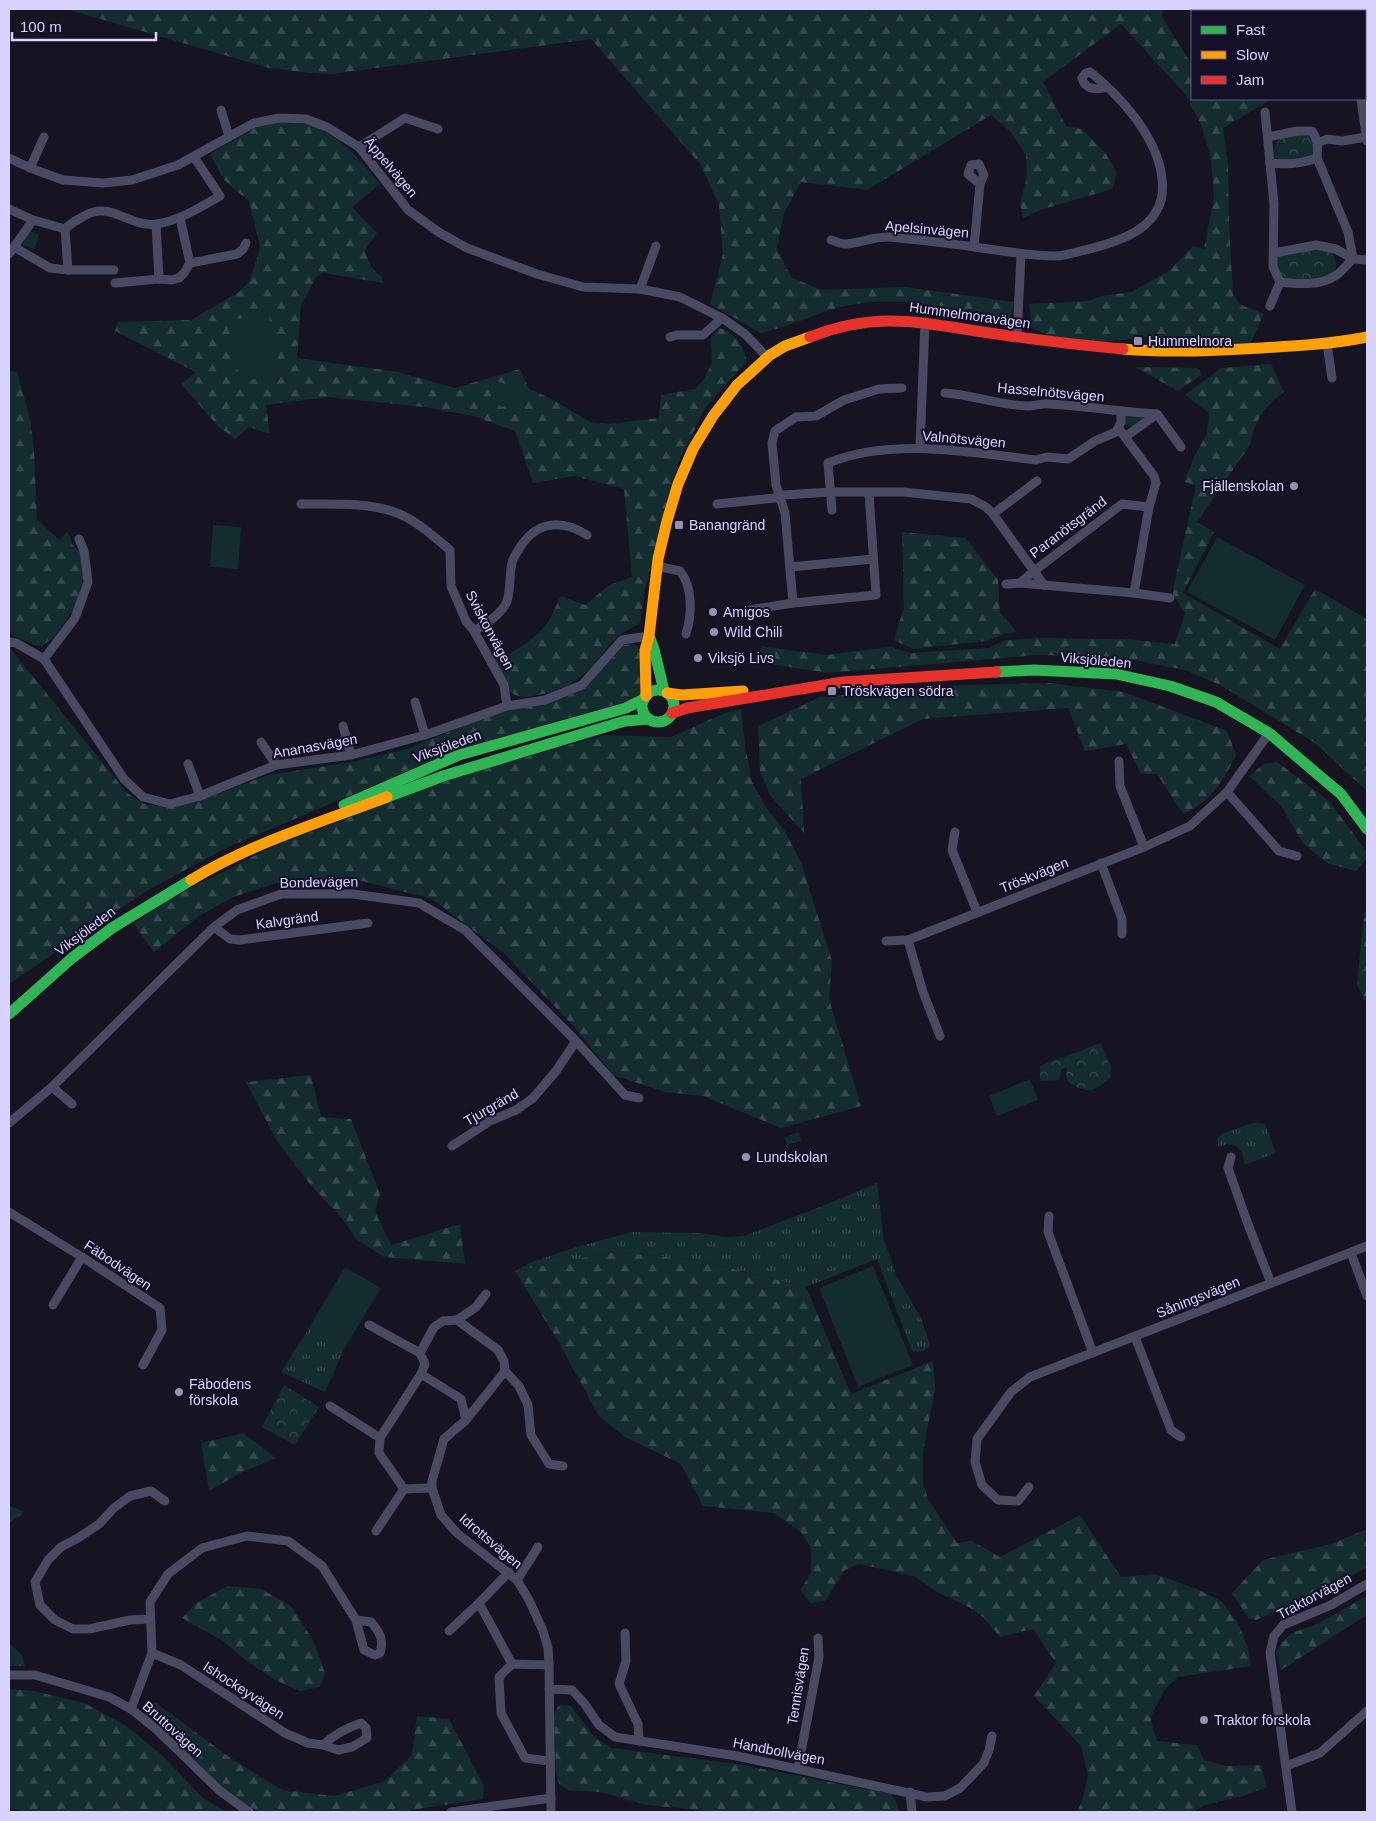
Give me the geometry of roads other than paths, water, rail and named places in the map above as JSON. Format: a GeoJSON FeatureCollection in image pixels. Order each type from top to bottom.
{"type":"FeatureCollection","features":[{"type":"Feature","properties":{"kind":"main road","name":"Hummelmoravägen"},"geometry":{"type":"LineString","coordinates":[[645,698],[647,686],[645,644],[649,636],[656,566],[687,460],[707,422],[734,389],[767,357],[792,344],[831,328],[881,320],[925,322],[1120,350],[1198,352],[1327,344],[1367,337]]}},
{"type":"Feature","properties":{"kind":"main road","name":"Hummelmoravägen"},"geometry":{"type":"LineString","coordinates":[[649,636],[654,645],[660,683],[666,692]]}},
{"type":"Feature","properties":{"kind":"main road","name":"Viksjöleden"},"geometry":{"type":"LineString","coordinates":[[672,714],[687,708],[843,682],[1034,670],[1116,674],[1170,686],[1216,702],[1269,733],[1341,794],[1367,829]]}},
{"type":"Feature","properties":{"kind":"main road","name":"Viksjöleden"},"geometry":{"type":"LineString","coordinates":[[666,692],[682,694],[801,688]]}},
{"type":"Feature","properties":{"kind":"main road"},"geometry":{"type":"LineString","coordinates":[[655,691],[666,692],[673,702],[672,714],[664,721],[654,722],[642,710],[645,698],[655,691]]}},
{"type":"Feature","properties":{"kind":"main road","name":"Viksjöleden"},"geometry":{"type":"LineString","coordinates":[[9,1014],[72,958],[112,928],[212,867],[268,842],[344,804],[459,755],[626,708],[645,698]]}},
{"type":"Feature","properties":{"kind":"main road","name":"Viksjöleden"},"geometry":{"type":"LineString","coordinates":[[268,842],[443,776],[625,721],[649,719]]}},
{"type":"Feature","properties":{"kind":"street","name":"Apelsinvägen"},"geometry":{"type":"LineString","coordinates":[[831,240],[844,244],[888,237],[974,247],[1022,255],[1058,256],[1130,236],[1141,229],[1158,209],[1162,195],[1162,171],[1150,138],[1128,109],[1107,87],[1090,72],[1086,73],[1082,78],[1083,83],[1092,88],[1107,87]]}},
{"type":"Feature","properties":{"kind":"street"},"geometry":{"type":"LineString","coordinates":[[1318,143],[1328,139],[1342,141],[1367,139],[1361,100]]}},
{"type":"Feature","properties":{"kind":"street"},"geometry":{"type":"LineString","coordinates":[[221,110],[229,136]]}},
{"type":"Feature","properties":{"kind":"street"},"geometry":{"type":"LineString","coordinates":[[1266,112],[1274,204],[1274,267],[1280,282],[1270,306]]}},
{"type":"Feature","properties":{"kind":"street","name":"Äppelvägen"},"geometry":{"type":"LineString","coordinates":[[9,158],[63,180],[103,183],[132,180],[157,173],[194,157],[254,123],[279,118],[306,119],[327,127],[360,147],[408,210],[440,233],[467,248],[522,268],[583,286],[640,289],[680,297],[722,318],[745,334],[767,357]]}},
{"type":"Feature","properties":{"kind":"street"},"geometry":{"type":"LineString","coordinates":[[360,147],[405,118],[438,129]]}},
{"type":"Feature","properties":{"kind":"street"},"geometry":{"type":"LineString","coordinates":[[1268,137],[1297,131],[1312,131],[1318,143],[1317,158],[1348,232],[1353,259]]}},
{"type":"Feature","properties":{"kind":"street"},"geometry":{"type":"LineString","coordinates":[[30,168],[44,137]]}},
{"type":"Feature","properties":{"kind":"street"},"geometry":{"type":"LineString","coordinates":[[68,270],[66,229],[70,224],[92,211],[107,210],[142,224],[156,224],[180,218],[220,196],[194,157]]}},
{"type":"Feature","properties":{"kind":"street"},"geometry":{"type":"LineString","coordinates":[[1270,163],[1289,165],[1317,158]]}},
{"type":"Feature","properties":{"kind":"street"},"geometry":{"type":"LineString","coordinates":[[971,165],[978,164],[984,175],[980,184],[974,247]]}},
{"type":"Feature","properties":{"kind":"street"},"geometry":{"type":"LineString","coordinates":[[9,209],[33,220],[66,229]]}},
{"type":"Feature","properties":{"kind":"street"},"geometry":{"type":"LineString","coordinates":[[115,283],[159,279],[172,280],[179,278],[184,273],[190,263],[180,218]]}},
{"type":"Feature","properties":{"kind":"street"},"geometry":{"type":"LineString","coordinates":[[33,220],[11,251],[50,268],[114,270]]}},
{"type":"Feature","properties":{"kind":"street"},"geometry":{"type":"LineString","coordinates":[[156,224],[159,279]]}},
{"type":"Feature","properties":{"kind":"street"},"geometry":{"type":"LineString","coordinates":[[190,263],[237,254],[243,250],[246,243]]}},
{"type":"Feature","properties":{"kind":"street"},"geometry":{"type":"LineString","coordinates":[[1274,253],[1316,245],[1336,249],[1353,259],[1367,260]]}},
{"type":"Feature","properties":{"kind":"street"},"geometry":{"type":"LineString","coordinates":[[640,289],[656,246]]}},
{"type":"Feature","properties":{"kind":"street"},"geometry":{"type":"LineString","coordinates":[[1017,336],[1022,255]]}},
{"type":"Feature","properties":{"kind":"street"},"geometry":{"type":"LineString","coordinates":[[1280,282],[1306,284],[1319,282],[1335,276],[1353,259]]}},
{"type":"Feature","properties":{"kind":"street"},"geometry":{"type":"LineString","coordinates":[[670,337],[677,335],[703,335],[722,318]]}},
{"type":"Feature","properties":{"kind":"street"},"geometry":{"type":"LineString","coordinates":[[920,447],[925,322]]}},
{"type":"Feature","properties":{"kind":"street"},"geometry":{"type":"LineString","coordinates":[[1327,344],[1332,378]]}},
{"type":"Feature","properties":{"kind":"street"},"geometry":{"type":"LineString","coordinates":[[793,603],[785,514],[776,485],[772,443],[775,431],[796,417],[816,416],[844,400],[879,389],[902,388]]}},
{"type":"Feature","properties":{"kind":"street","name":"Hasselnötsvägen"},"geometry":{"type":"LineString","coordinates":[[945,393],[966,394],[979,399],[1028,406],[1048,404],[1157,414]]}},
{"type":"Feature","properties":{"kind":"street"},"geometry":{"type":"LineString","coordinates":[[1121,412],[1119,429],[1154,476],[1156,484],[1148,507],[1134,593]]}},
{"type":"Feature","properties":{"kind":"street"},"geometry":{"type":"LineString","coordinates":[[1125,437],[1157,414],[1181,446]]}},
{"type":"Feature","properties":{"kind":"street","name":"Valnötsvägen"},"geometry":{"type":"LineString","coordinates":[[831,492],[828,463],[848,455],[920,447],[1036,460],[1047,456],[1068,459],[1119,429]]}},
{"type":"Feature","properties":{"kind":"street"},"geometry":{"type":"LineString","coordinates":[[993,514],[1037,481]]}},
{"type":"Feature","properties":{"kind":"street"},"geometry":{"type":"LineString","coordinates":[[831,492],[832,510]]}},
{"type":"Feature","properties":{"kind":"street","name":"Paranötsgränd"},"geometry":{"type":"LineString","coordinates":[[717,504],[831,492],[903,492],[971,499],[986,507],[993,514],[1044,586]]}},
{"type":"Feature","properties":{"kind":"street"},"geometry":{"type":"LineString","coordinates":[[749,610],[793,603],[876,595],[869,493]]}},
{"type":"Feature","properties":{"kind":"street","name":"Sviskonvägen"},"geometry":{"type":"LineString","coordinates":[[301,504],[359,505],[396,512],[415,523],[450,550],[451,586],[466,621],[504,685],[507,706]]}},
{"type":"Feature","properties":{"kind":"street","name":"Paranötsgränd"},"geometry":{"type":"LineString","coordinates":[[1020,583],[1122,504],[1148,507]]}},
{"type":"Feature","properties":{"kind":"street"},"geometry":{"type":"LineString","coordinates":[[474,632],[492,620],[507,602],[512,560],[527,537],[540,528],[556,524],[575,528],[588,535]]}},
{"type":"Feature","properties":{"kind":"street"},"geometry":{"type":"LineString","coordinates":[[44,659],[75,618],[88,582],[84,550],[79,538]]}},
{"type":"Feature","properties":{"kind":"street"},"geometry":{"type":"LineString","coordinates":[[790,567],[873,559]]}},
{"type":"Feature","properties":{"kind":"street"},"geometry":{"type":"LineString","coordinates":[[656,566],[680,570],[686,578],[690,622],[686,634]]}},
{"type":"Feature","properties":{"kind":"street"},"geometry":{"type":"LineString","coordinates":[[1006,584],[1020,583],[1170,598]]}},
{"type":"Feature","properties":{"kind":"street","name":"Ananasvägen"},"geometry":{"type":"LineString","coordinates":[[9,642],[16,643],[44,659],[124,779],[143,797],[170,804],[200,796],[276,765],[350,755],[425,735],[507,706],[545,700],[582,685],[622,640],[649,636]]}},
{"type":"Feature","properties":{"kind":"street"},"geometry":{"type":"LineString","coordinates":[[415,702],[425,735]]}},
{"type":"Feature","properties":{"kind":"street"},"geometry":{"type":"LineString","coordinates":[[343,726],[350,755]]}},
{"type":"Feature","properties":{"kind":"street","name":"Tröskvägen"},"geometry":{"type":"LineString","coordinates":[[886,941],[908,940],[1101,863],[1144,848],[1190,826],[1227,792],[1269,733]]}},
{"type":"Feature","properties":{"kind":"street"},"geometry":{"type":"LineString","coordinates":[[261,742],[276,765]]}},
{"type":"Feature","properties":{"kind":"street"},"geometry":{"type":"LineString","coordinates":[[1119,762],[1120,786],[1144,848]]}},
{"type":"Feature","properties":{"kind":"street"},"geometry":{"type":"LineString","coordinates":[[188,764],[200,796]]}},
{"type":"Feature","properties":{"kind":"street"},"geometry":{"type":"LineString","coordinates":[[1227,792],[1279,851],[1297,856]]}},
{"type":"Feature","properties":{"kind":"street"},"geometry":{"type":"LineString","coordinates":[[955,832],[952,850],[977,912]]}},
{"type":"Feature","properties":{"kind":"street"},"geometry":{"type":"LineString","coordinates":[[1101,863],[1122,919],[1122,934]]}},
{"type":"Feature","properties":{"kind":"street","name":"Bondevägen"},"geometry":{"type":"LineString","coordinates":[[9,1124],[52,1087],[214,927],[237,910],[280,894],[353,894],[419,903],[465,930],[576,1041],[625,1094],[639,1098]]}},
{"type":"Feature","properties":{"kind":"street","name":"Kalvgränd"},"geometry":{"type":"LineString","coordinates":[[214,927],[230,939],[240,940],[368,923]]}},
{"type":"Feature","properties":{"kind":"street"},"geometry":{"type":"LineString","coordinates":[[908,940],[923,992],[940,1036]]}},
{"type":"Feature","properties":{"kind":"street","name":"Tjurgränd"},"geometry":{"type":"LineString","coordinates":[[452,1146],[490,1121],[516,1110],[533,1098],[556,1072],[576,1041]]}},
{"type":"Feature","properties":{"kind":"street"},"geometry":{"type":"LineString","coordinates":[[52,1087],[72,1104]]}},
{"type":"Feature","properties":{"kind":"street"},"geometry":{"type":"LineString","coordinates":[[1231,1157],[1228,1168],[1271,1283]]}},
{"type":"Feature","properties":{"kind":"street","name":"Fäbodvägen"},"geometry":{"type":"LineString","coordinates":[[9,1212],[160,1308],[162,1330],[143,1365]]}},
{"type":"Feature","properties":{"kind":"street"},"geometry":{"type":"LineString","coordinates":[[1049,1216],[1048,1232],[1093,1353]]}},
{"type":"Feature","properties":{"kind":"street","name":"Såningsvägen"},"geometry":{"type":"LineString","coordinates":[[1029,1487],[1018,1501],[998,1500],[982,1485],[975,1462],[977,1439],[1011,1392],[1030,1377],[1367,1246]]}},
{"type":"Feature","properties":{"kind":"street"},"geometry":{"type":"LineString","coordinates":[[1350,1253],[1367,1296]]}},
{"type":"Feature","properties":{"kind":"street"},"geometry":{"type":"LineString","coordinates":[[52,1305],[82,1257]]}},
{"type":"Feature","properties":{"kind":"street"},"geometry":{"type":"LineString","coordinates":[[420,1353],[434,1327],[443,1321],[457,1320],[476,1307],[486,1294]]}},
{"type":"Feature","properties":{"kind":"street"},"geometry":{"type":"LineString","coordinates":[[457,1320],[498,1350],[504,1361],[505,1371],[519,1386],[528,1405],[531,1435],[549,1464],[563,1466]]}},
{"type":"Feature","properties":{"kind":"street"},"geometry":{"type":"LineString","coordinates":[[369,1325],[420,1353],[425,1364],[421,1374],[380,1438],[379,1453],[404,1488]]}},
{"type":"Feature","properties":{"kind":"street"},"geometry":{"type":"LineString","coordinates":[[1135,1337],[1171,1430],[1181,1437]]}},
{"type":"Feature","properties":{"kind":"street","name":"Idrottsvägen"},"geometry":{"type":"LineString","coordinates":[[505,1371],[466,1420],[444,1439],[432,1480],[432,1488],[440,1516],[458,1534],[517,1580],[529,1600],[543,1631],[548,1648],[549,1665],[551,1812]]}},
{"type":"Feature","properties":{"kind":"street"},"geometry":{"type":"LineString","coordinates":[[421,1374],[461,1399],[466,1420]]}},
{"type":"Feature","properties":{"kind":"street"},"geometry":{"type":"LineString","coordinates":[[330,1406],[380,1438]]}},
{"type":"Feature","properties":{"kind":"street"},"geometry":{"type":"LineString","coordinates":[[404,1488],[432,1488]]}},
{"type":"Feature","properties":{"kind":"street"},"geometry":{"type":"LineString","coordinates":[[376,1531],[404,1488]]}},
{"type":"Feature","properties":{"kind":"street"},"geometry":{"type":"LineString","coordinates":[[150,1619],[130,1620],[90,1629],[73,1629],[56,1620],[40,1605],[35,1582],[48,1560],[61,1547],[99,1524],[114,1508],[130,1496],[151,1491],[165,1501]]}},
{"type":"Feature","properties":{"kind":"street"},"geometry":{"type":"LineString","coordinates":[[131,1709],[152,1653],[150,1602],[168,1574],[202,1548],[247,1536],[288,1541],[322,1566],[356,1620]]}},
{"type":"Feature","properties":{"kind":"street"},"geometry":{"type":"LineString","coordinates":[[517,1580],[538,1547]]}},
{"type":"Feature","properties":{"kind":"street"},"geometry":{"type":"LineString","coordinates":[[448,1631],[479,1603],[508,1572]]}},
{"type":"Feature","properties":{"kind":"street","name":"Traktorvägen"},"geometry":{"type":"LineString","coordinates":[[1292,1812],[1270,1653],[1274,1636],[1283,1625],[1331,1605],[1367,1584]]}},
{"type":"Feature","properties":{"kind":"street"},"geometry":{"type":"LineString","coordinates":[[479,1603],[512,1664]]}},
{"type":"Feature","properties":{"kind":"street"},"geometry":{"type":"LineString","coordinates":[[625,1634],[626,1661],[619,1684],[638,1724],[639,1741]]}},
{"type":"Feature","properties":{"kind":"street","name":"Tennisvägen"},"geometry":{"type":"LineString","coordinates":[[798,1768],[819,1657],[818,1638]]}},
{"type":"Feature","properties":{"kind":"street","name":"Ishockeyvägen"},"geometry":{"type":"LineString","coordinates":[[152,1653],[181,1665],[285,1733],[308,1743],[323,1745]]}},
{"type":"Feature","properties":{"kind":"street"},"geometry":{"type":"LineString","coordinates":[[549,1665],[512,1664],[499,1677],[501,1713],[525,1758],[549,1761]]}},
{"type":"Feature","properties":{"kind":"street","name":"Bruttovägen"},"geometry":{"type":"LineString","coordinates":[[9,1674],[35,1675],[109,1697],[131,1709],[156,1729],[220,1791],[249,1812]]}},
{"type":"Feature","properties":{"kind":"street","name":"Handbollvägen"},"geometry":{"type":"LineString","coordinates":[[549,1689],[572,1690],[584,1702],[599,1725],[615,1737],[737,1756],[927,1797],[945,1796],[960,1788],[984,1762],[992,1736]]}},
{"type":"Feature","properties":{"kind":"street"},"geometry":{"type":"LineString","coordinates":[[1286,1766],[1320,1753],[1367,1711]]}},
{"type":"Feature","properties":{"kind":"street"},"geometry":{"type":"LineString","coordinates":[[910,1792],[912,1812]]}},
{"type":"Feature","properties":{"kind":"street"},"geometry":{"type":"LineString","coordinates":[[451,1812],[551,1798]]}},
{"type":"Feature","properties":{"kind":"place","name":"Hummelmora"},"geometry":{"type":"Point","coordinates":[1138,341]}},
{"type":"Feature","properties":{"kind":"place","name":"Fjällenskolan"},"geometry":{"type":"Point","coordinates":[1294,486]}},
{"type":"Feature","properties":{"kind":"place","name":"Banangränd"},"geometry":{"type":"Point","coordinates":[679,525]}},
{"type":"Feature","properties":{"kind":"place","name":"Amigos"},"geometry":{"type":"Point","coordinates":[713,612]}},
{"type":"Feature","properties":{"kind":"place","name":"Wild Chili"},"geometry":{"type":"Point","coordinates":[714,632]}},
{"type":"Feature","properties":{"kind":"place","name":"Viksjö Livs"},"geometry":{"type":"Point","coordinates":[698,658]}},
{"type":"Feature","properties":{"kind":"place","name":"Tröskvägen södra"},"geometry":{"type":"Point","coordinates":[832,691]}},
{"type":"Feature","properties":{"kind":"place","name":"Lundskolan"},"geometry":{"type":"Point","coordinates":[746,1157]}},
{"type":"Feature","properties":{"kind":"place","name":"Fäbodens förskola"},"geometry":{"type":"Point","coordinates":[179,1392]}},
{"type":"Feature","properties":{"kind":"place","name":"Traktor förskola"},"geometry":{"type":"Point","coordinates":[1204,1720]}}]}
